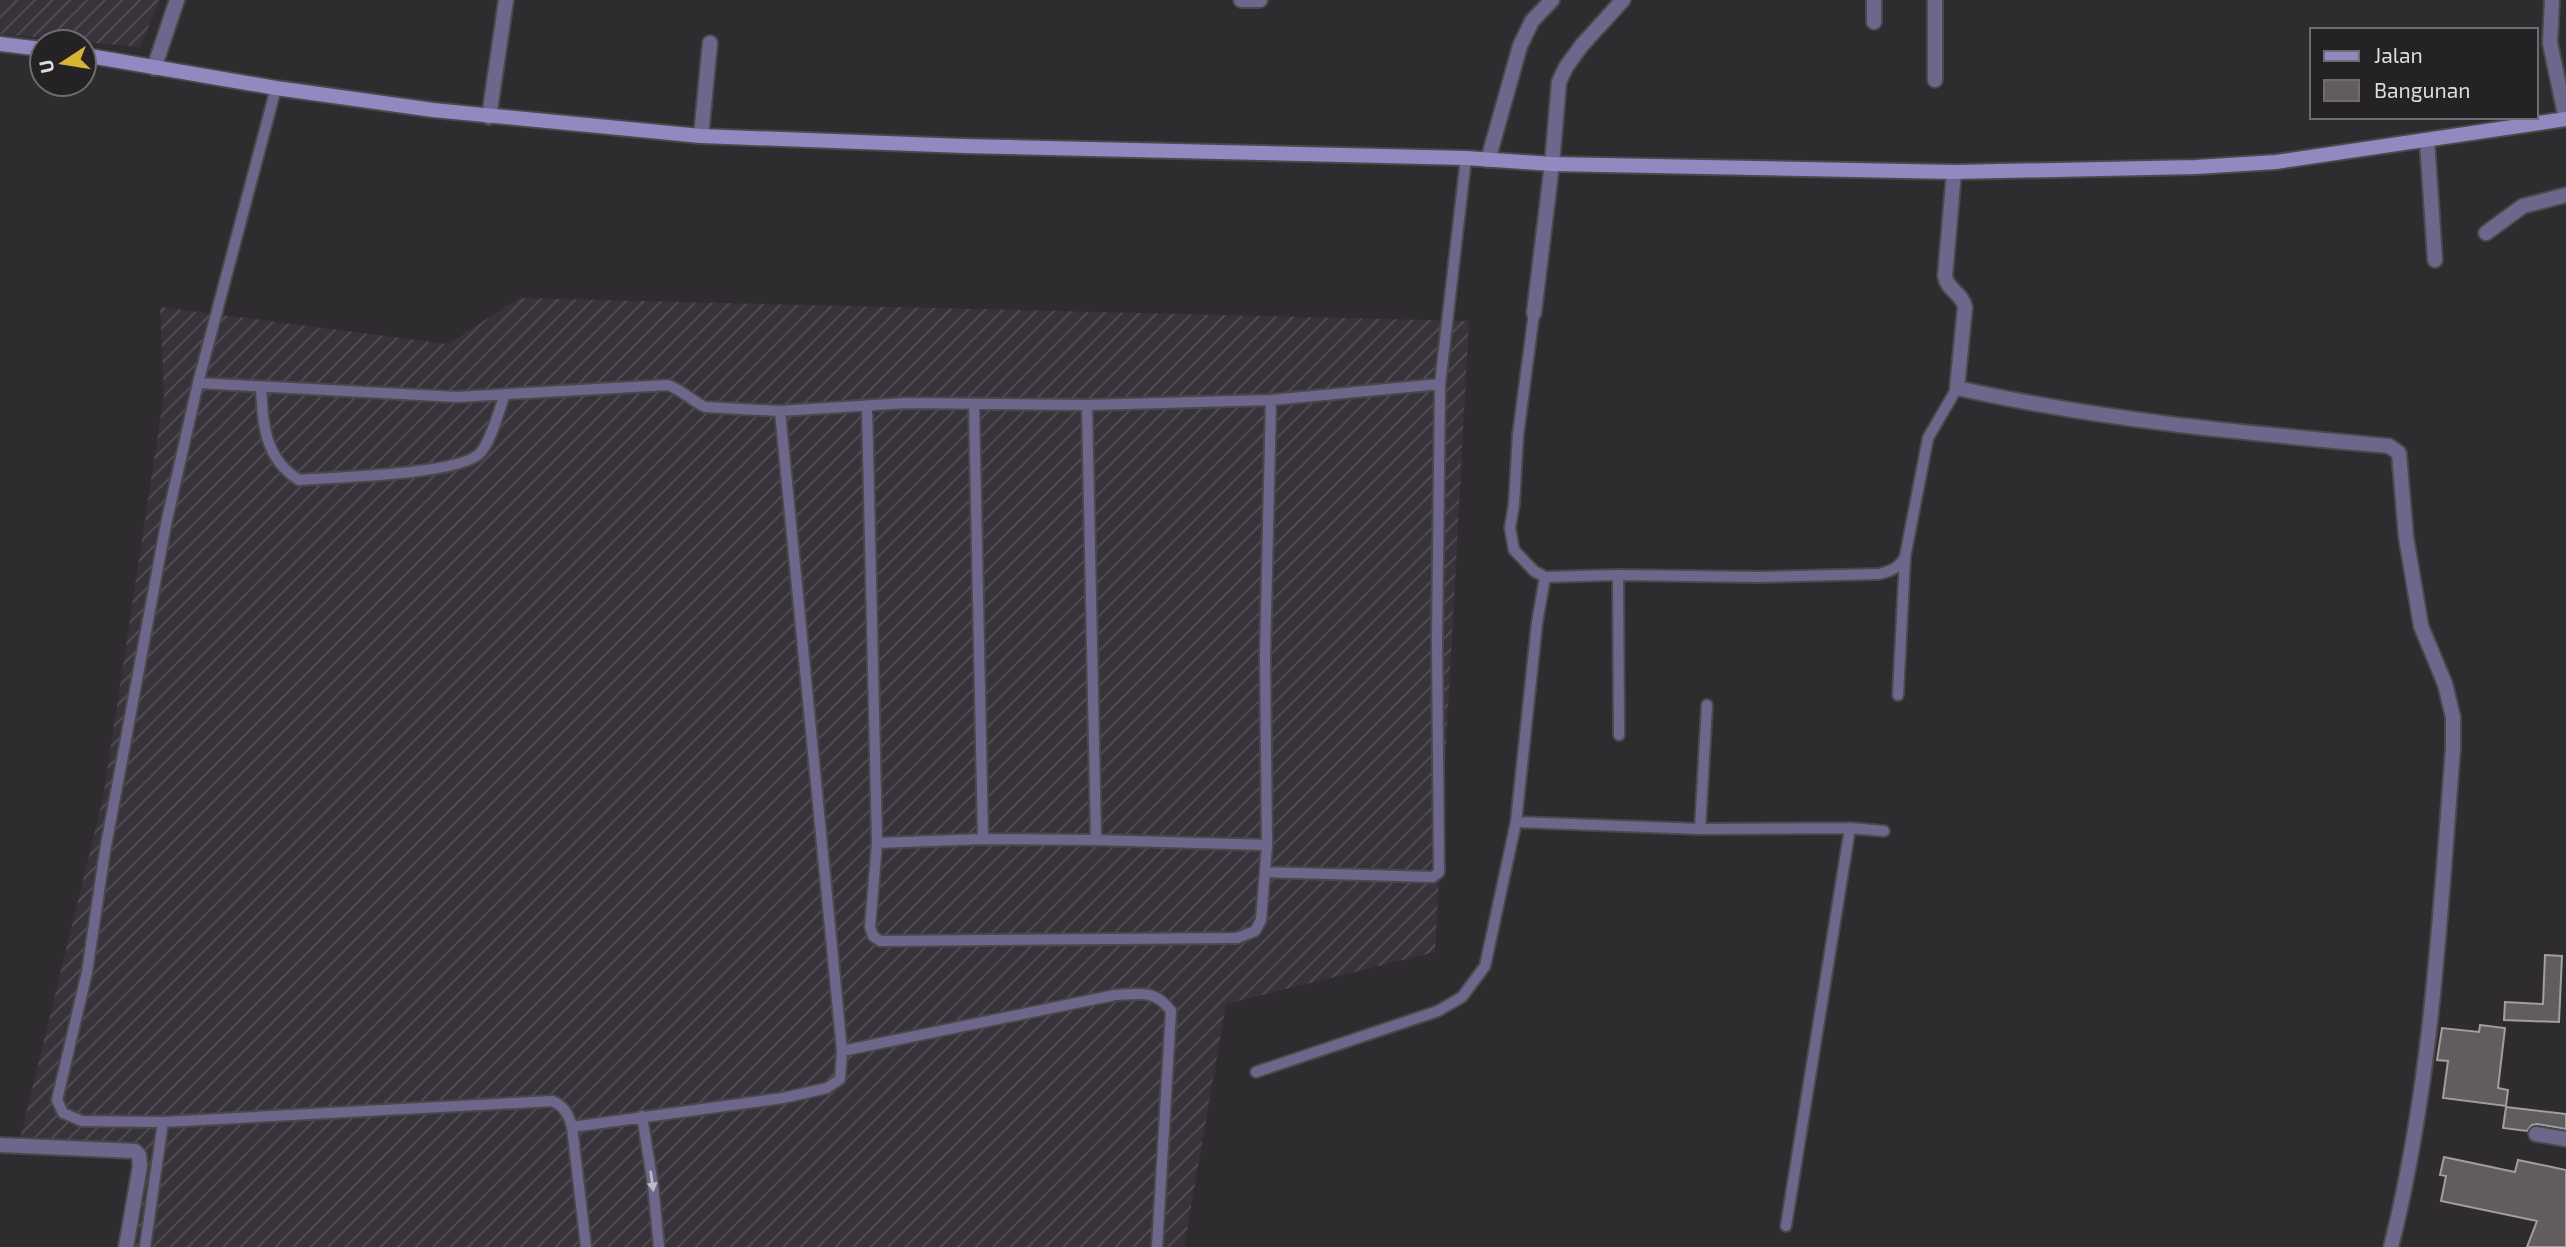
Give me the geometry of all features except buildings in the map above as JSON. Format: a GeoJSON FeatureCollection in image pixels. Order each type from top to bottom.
{"type":"FeatureCollection","features":[{"type":"Feature","properties":{"kind":"street"},"geometry":{"type":"LineString","coordinates":[[154,68],[177,0]]}},
{"type":"Feature","properties":{"kind":"street"},"geometry":{"type":"LineString","coordinates":[[489,117],[506,0]]}},
{"type":"Feature","properties":{"kind":"street"},"geometry":{"type":"LineString","coordinates":[[1241,0],[1260,0]]}},
{"type":"Feature","properties":{"kind":"street"},"geometry":{"type":"LineString","coordinates":[[1489,160],[1520,46],[1532,21],[1552,0]]}},
{"type":"Feature","properties":{"kind":"street"},"geometry":{"type":"LineString","coordinates":[[1534,313],[1559,82],[1582,45],[1623,0]]}},
{"type":"Feature","properties":{"kind":"street"},"geometry":{"type":"LineString","coordinates":[[1874,0],[1874,22]]}},
{"type":"Feature","properties":{"kind":"street"},"geometry":{"type":"LineString","coordinates":[[1935,0],[1935,80]]}},
{"type":"Feature","properties":{"kind":"street"},"geometry":{"type":"LineString","coordinates":[[98,58],[276,88],[489,117],[701,136],[964,146],[1466,158],[1552,164],[1954,172],[2196,167],[2276,162],[2566,119],[2550,43],[2552,0]]}},
{"type":"Feature","properties":{"kind":"street"},"geometry":{"type":"LineString","coordinates":[[701,136],[710,43]]}},
{"type":"Feature","properties":{"kind":"street"},"geometry":{"type":"LineString","coordinates":[[0,44],[28,47]]}},
{"type":"Feature","properties":{"kind":"street"},"geometry":{"type":"LineString","coordinates":[[2427,140],[2435,260]]}},
{"type":"Feature","properties":{"kind":"street"},"geometry":{"type":"LineString","coordinates":[[1954,172],[1945,276],[1946,284],[1964,301],[1965,307],[1957,388],[2005,399],[2214,430],[2389,446],[2399,453],[2406,537],[2419,616],[2445,684],[2453,717],[2454,748],[2433,1008],[2409,1167],[2391,1247]]}},
{"type":"Feature","properties":{"kind":"street"},"geometry":{"type":"LineString","coordinates":[[2486,233],[2523,206],[2566,195]]}},
{"type":"Feature","properties":{"kind":"street"},"geometry":{"type":"LineString","coordinates":[[2536,1134],[2566,1139]]}},
{"type":"Feature","properties":{"kind":"street"},"geometry":{"type":"LineString","coordinates":[[0,1145],[135,1151],[139,1155],[140,1166],[126,1247]]}},
{"type":"Feature","properties":{"kind":"lane"},"geometry":{"type":"LineString","coordinates":[[276,88],[198,383],[166,524],[105,851],[87,972],[57,1100],[62,1113],[82,1121],[163,1122],[552,1101],[560,1103],[572,1127],[586,1247]]}},
{"type":"Feature","properties":{"kind":"lane"},"geometry":{"type":"LineString","coordinates":[[1265,872],[1433,877],[1438,872],[1440,384],[1466,158]]}},
{"type":"Feature","properties":{"kind":"lane"},"geometry":{"type":"LineString","coordinates":[[1534,313],[1518,435],[1511,541],[1519,558],[1545,577],[1879,574],[1897,567],[1905,557]]}},
{"type":"Feature","properties":{"kind":"lane"},"geometry":{"type":"LineString","coordinates":[[198,383],[457,397],[668,385],[679,389],[694,402],[705,407],[779,411],[906,404],[1087,405],[1271,400],[1440,384]]}},
{"type":"Feature","properties":{"kind":"lane"},"geometry":{"type":"LineString","coordinates":[[261,387],[264,429],[271,452],[288,473],[299,480],[443,468],[467,462],[482,451],[505,394]]}},
{"type":"Feature","properties":{"kind":"lane"},"geometry":{"type":"LineString","coordinates":[[1898,695],[1905,557],[1928,438],[1957,388]]}},
{"type":"Feature","properties":{"kind":"lane"},"geometry":{"type":"LineString","coordinates":[[867,407],[877,843],[870,926],[873,936],[880,942],[1245,936],[1255,930],[1261,920],[1267,845],[1265,656],[1271,400]]}},
{"type":"Feature","properties":{"kind":"lane"},"geometry":{"type":"LineString","coordinates":[[974,405],[982,839]]}},
{"type":"Feature","properties":{"kind":"lane"},"geometry":{"type":"LineString","coordinates":[[1087,405],[1096,840]]}},
{"type":"Feature","properties":{"kind":"lane"},"geometry":{"type":"LineString","coordinates":[[572,1127],[783,1098],[827,1088],[839,1079],[842,1051],[779,411]]}},
{"type":"Feature","properties":{"kind":"lane"},"geometry":{"type":"LineString","coordinates":[[1619,575],[1619,734]]}},
{"type":"Feature","properties":{"kind":"lane"},"geometry":{"type":"LineString","coordinates":[[1256,1072],[1438,1011],[1462,997],[1485,966],[1516,822],[1536,623],[1545,577]]}},
{"type":"Feature","properties":{"kind":"lane"},"geometry":{"type":"LineString","coordinates":[[1700,829],[1707,705]]}},
{"type":"Feature","properties":{"kind":"lane"},"geometry":{"type":"LineString","coordinates":[[1516,822],[1700,829],[1850,828],[1884,831]]}},
{"type":"Feature","properties":{"kind":"lane"},"geometry":{"type":"LineString","coordinates":[[1786,1226],[1850,828]]}},
{"type":"Feature","properties":{"kind":"lane"},"geometry":{"type":"LineString","coordinates":[[877,843],[982,839],[1267,845]]}},
{"type":"Feature","properties":{"kind":"lane"},"geometry":{"type":"LineString","coordinates":[[842,1051],[1115,995],[1139,993],[1160,998],[1171,1011],[1157,1247]]}},
{"type":"Feature","properties":{"kind":"lane"},"geometry":{"type":"LineString","coordinates":[[642,1116],[659,1247]]}},
{"type":"Feature","properties":{"kind":"lane"},"geometry":{"type":"LineString","coordinates":[[145,1247],[163,1122]]}},
{"type":"Feature","properties":{"kind":"shaded area"},"geometry":{"type":"Polygon","coordinates":[[[0,0],[160,0],[140,47],[98,43],[98,28],[28,28],[28,37],[0,34],[0,0]]]}},
{"type":"Feature","properties":{"kind":"shaded area"},"geometry":{"type":"Polygon","coordinates":[[[519,298],[1469,321],[1435,952],[1226,1004],[1184,1247],[132,1247],[140,1153],[17,1151],[103,798],[164,394],[160,307],[448,344],[519,298]]]}}]}
